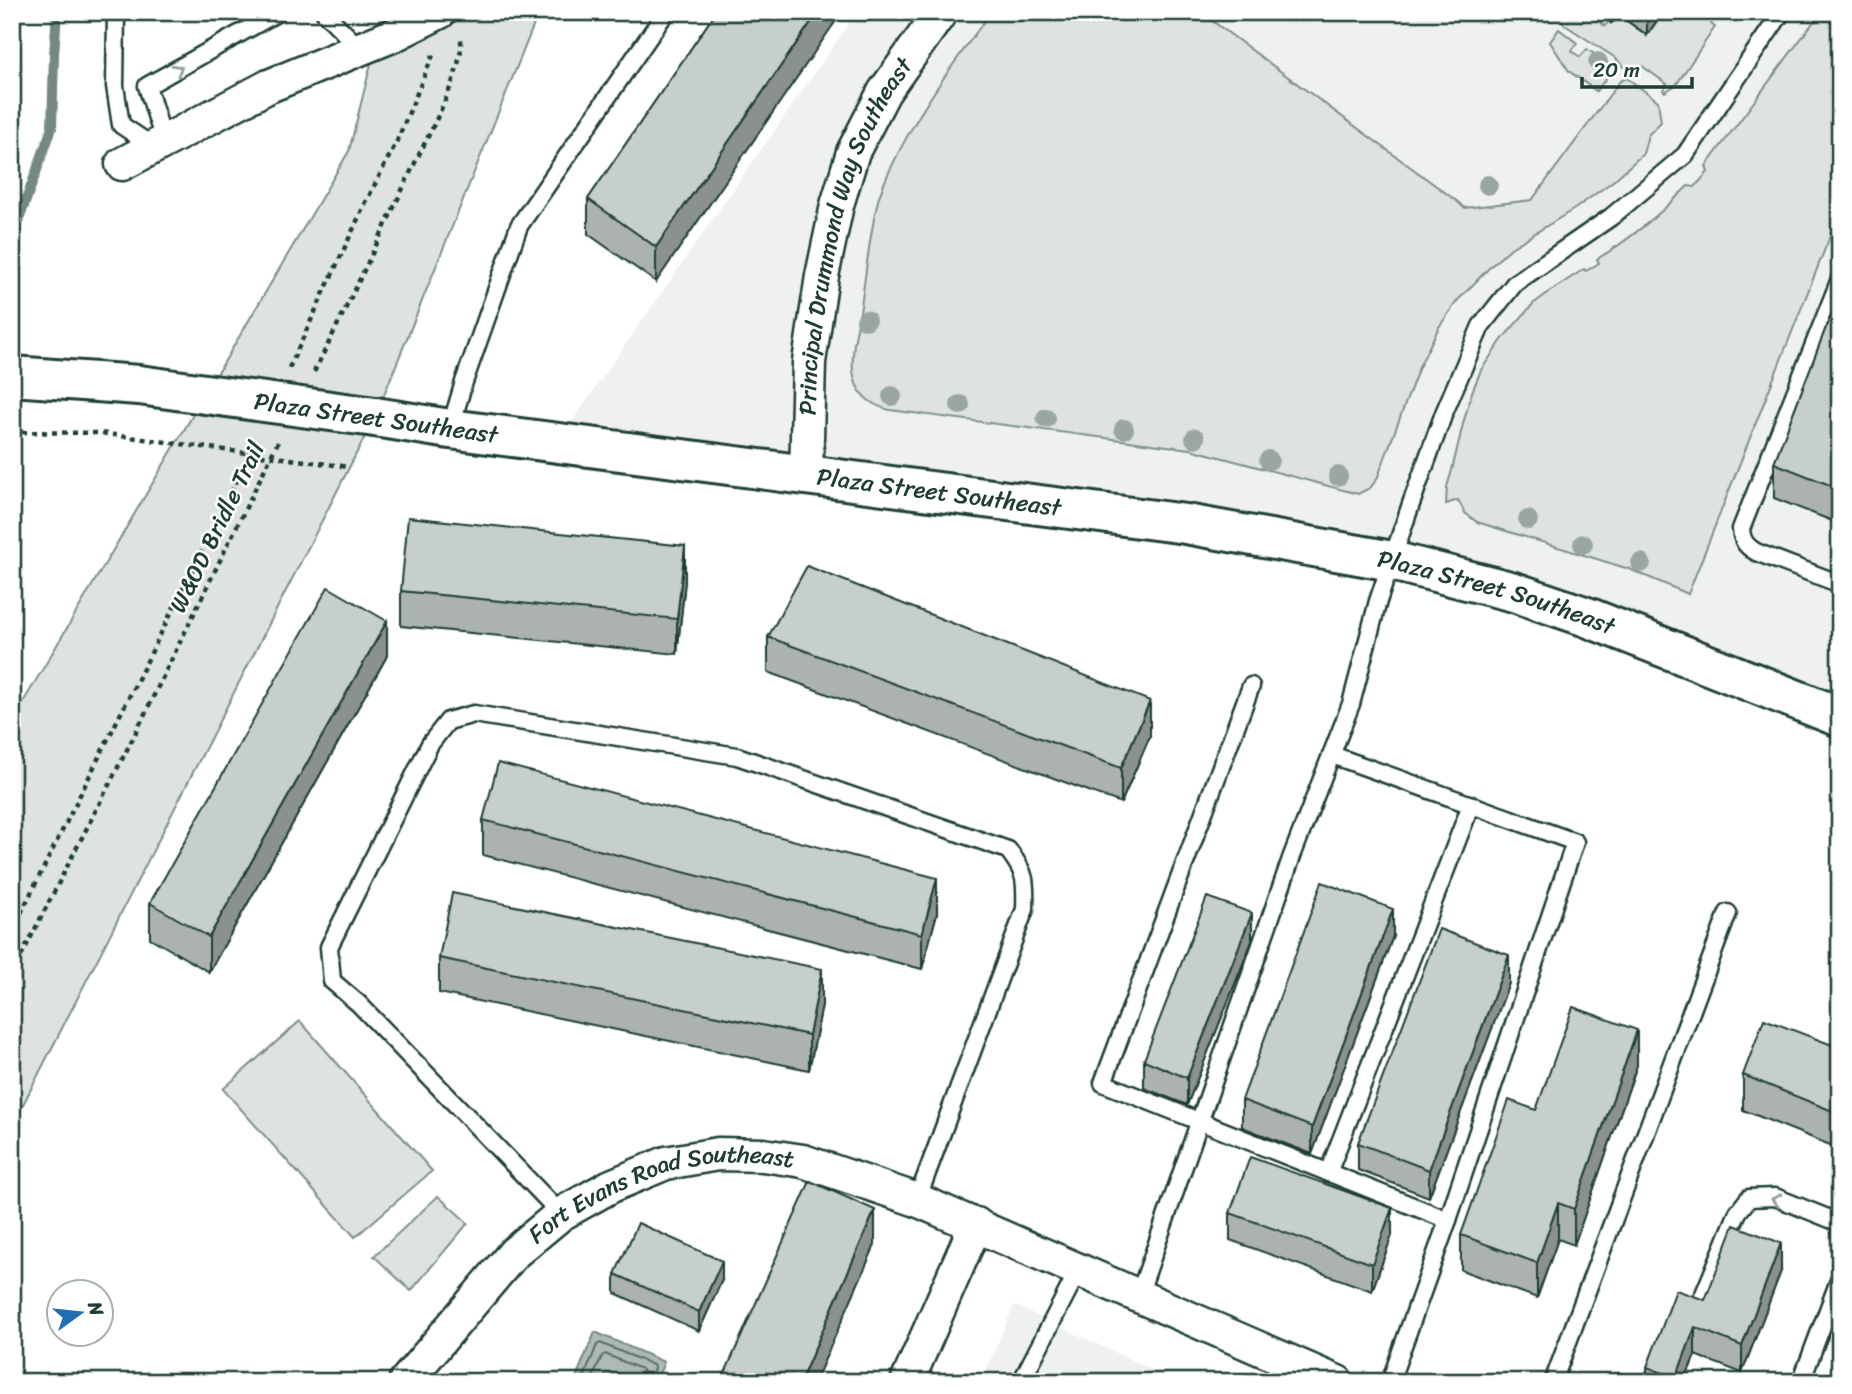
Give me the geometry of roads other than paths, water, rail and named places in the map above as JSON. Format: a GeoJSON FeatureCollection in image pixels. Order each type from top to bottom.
{"type":"FeatureCollection","features":[{"type":"Feature","properties":{"kind":"main road","name":"Plaza Street Southeast"},"geometry":{"type":"LineString","coordinates":[[12,376],[139,385],[450,429],[1186,524],[1392,561],[1514,592],[1587,617],[1840,717]]}},
{"type":"Feature","properties":{"kind":"street","name":"Principal Drummond Way Southeast"},"geometry":{"type":"LineString","coordinates":[[806,475],[809,362],[822,276],[837,205],[853,152],[884,93],[941,12]]}},
{"type":"Feature","properties":{"kind":"street"},"geometry":{"type":"LineString","coordinates":[[122,164],[269,86],[437,13]]}},
{"type":"Feature","properties":{"kind":"street","name":"Fort Evans Road Southeast"},"geometry":{"type":"LineString","coordinates":[[405,1382],[514,1253],[561,1214],[611,1186],[666,1163],[718,1154],[763,1155],[803,1161],[917,1200],[1337,1382]]}},
{"type":"Feature","properties":{"kind":"street"},"geometry":{"type":"LineString","coordinates":[[907,1382],[976,1224]]}},
{"type":"Feature","properties":{"kind":"lane"},"geometry":{"type":"LineString","coordinates":[[116,12],[115,86],[121,125],[159,144]]}},
{"type":"Feature","properties":{"kind":"lane"},"geometry":{"type":"LineString","coordinates":[[159,144],[147,86],[278,12]]}},
{"type":"Feature","properties":{"kind":"lane"},"geometry":{"type":"LineString","coordinates":[[324,12],[360,48]]}},
{"type":"Feature","properties":{"kind":"lane"},"geometry":{"type":"LineString","coordinates":[[450,429],[519,226],[666,12]]}},
{"type":"Feature","properties":{"kind":"lane"},"geometry":{"type":"LineString","coordinates":[[1139,1295],[1292,856],[1351,704],[1378,601],[1444,413],[1482,326],[1515,282],[1611,217],[1685,155],[1782,12]]}},
{"type":"Feature","properties":{"kind":"lane"},"geometry":{"type":"LineString","coordinates":[[1840,279],[1741,529],[1746,546],[1756,552],[1840,584]]}},
{"type":"Feature","properties":{"kind":"lane"},"geometry":{"type":"LineString","coordinates":[[1251,686],[1103,1083],[1448,1220]]}},
{"type":"Feature","properties":{"kind":"lane"},"geometry":{"type":"LineString","coordinates":[[561,1214],[359,1004],[332,981],[329,947],[430,744],[448,721],[474,714],[737,756],[1007,850],[1021,866],[1026,884],[1025,909],[917,1200]]}},
{"type":"Feature","properties":{"kind":"lane"},"geometry":{"type":"LineString","coordinates":[[1332,755],[1574,842],[1448,1220],[1390,1382]]}},
{"type":"Feature","properties":{"kind":"lane"},"geometry":{"type":"LineString","coordinates":[[1328,1173],[1471,805]]}},
{"type":"Feature","properties":{"kind":"lane"},"geometry":{"type":"LineString","coordinates":[[1553,1382],[1728,914]]}},
{"type":"Feature","properties":{"kind":"lane"},"geometry":{"type":"LineString","coordinates":[[1693,1323],[1738,1212],[1749,1198],[1775,1197],[1840,1223]]}},
{"type":"Feature","properties":{"kind":"lane"},"geometry":{"type":"LineString","coordinates":[[1021,1382],[1079,1269]]}},
{"type":"Feature","properties":{"kind":"lane"},"geometry":{"type":"LineString","coordinates":[[1801,1382],[1840,1278]]}},
{"type":"Feature","properties":{"kind":"water"},"geometry":{"type":"Polygon","coordinates":[[[595,1332],[664,1362],[656,1382],[574,1382],[595,1332]]]}},
{"type":"Feature","properties":{"kind":"waterway"},"geometry":{"type":"LineString","coordinates":[[12,239],[52,128],[57,12]]}}]}
